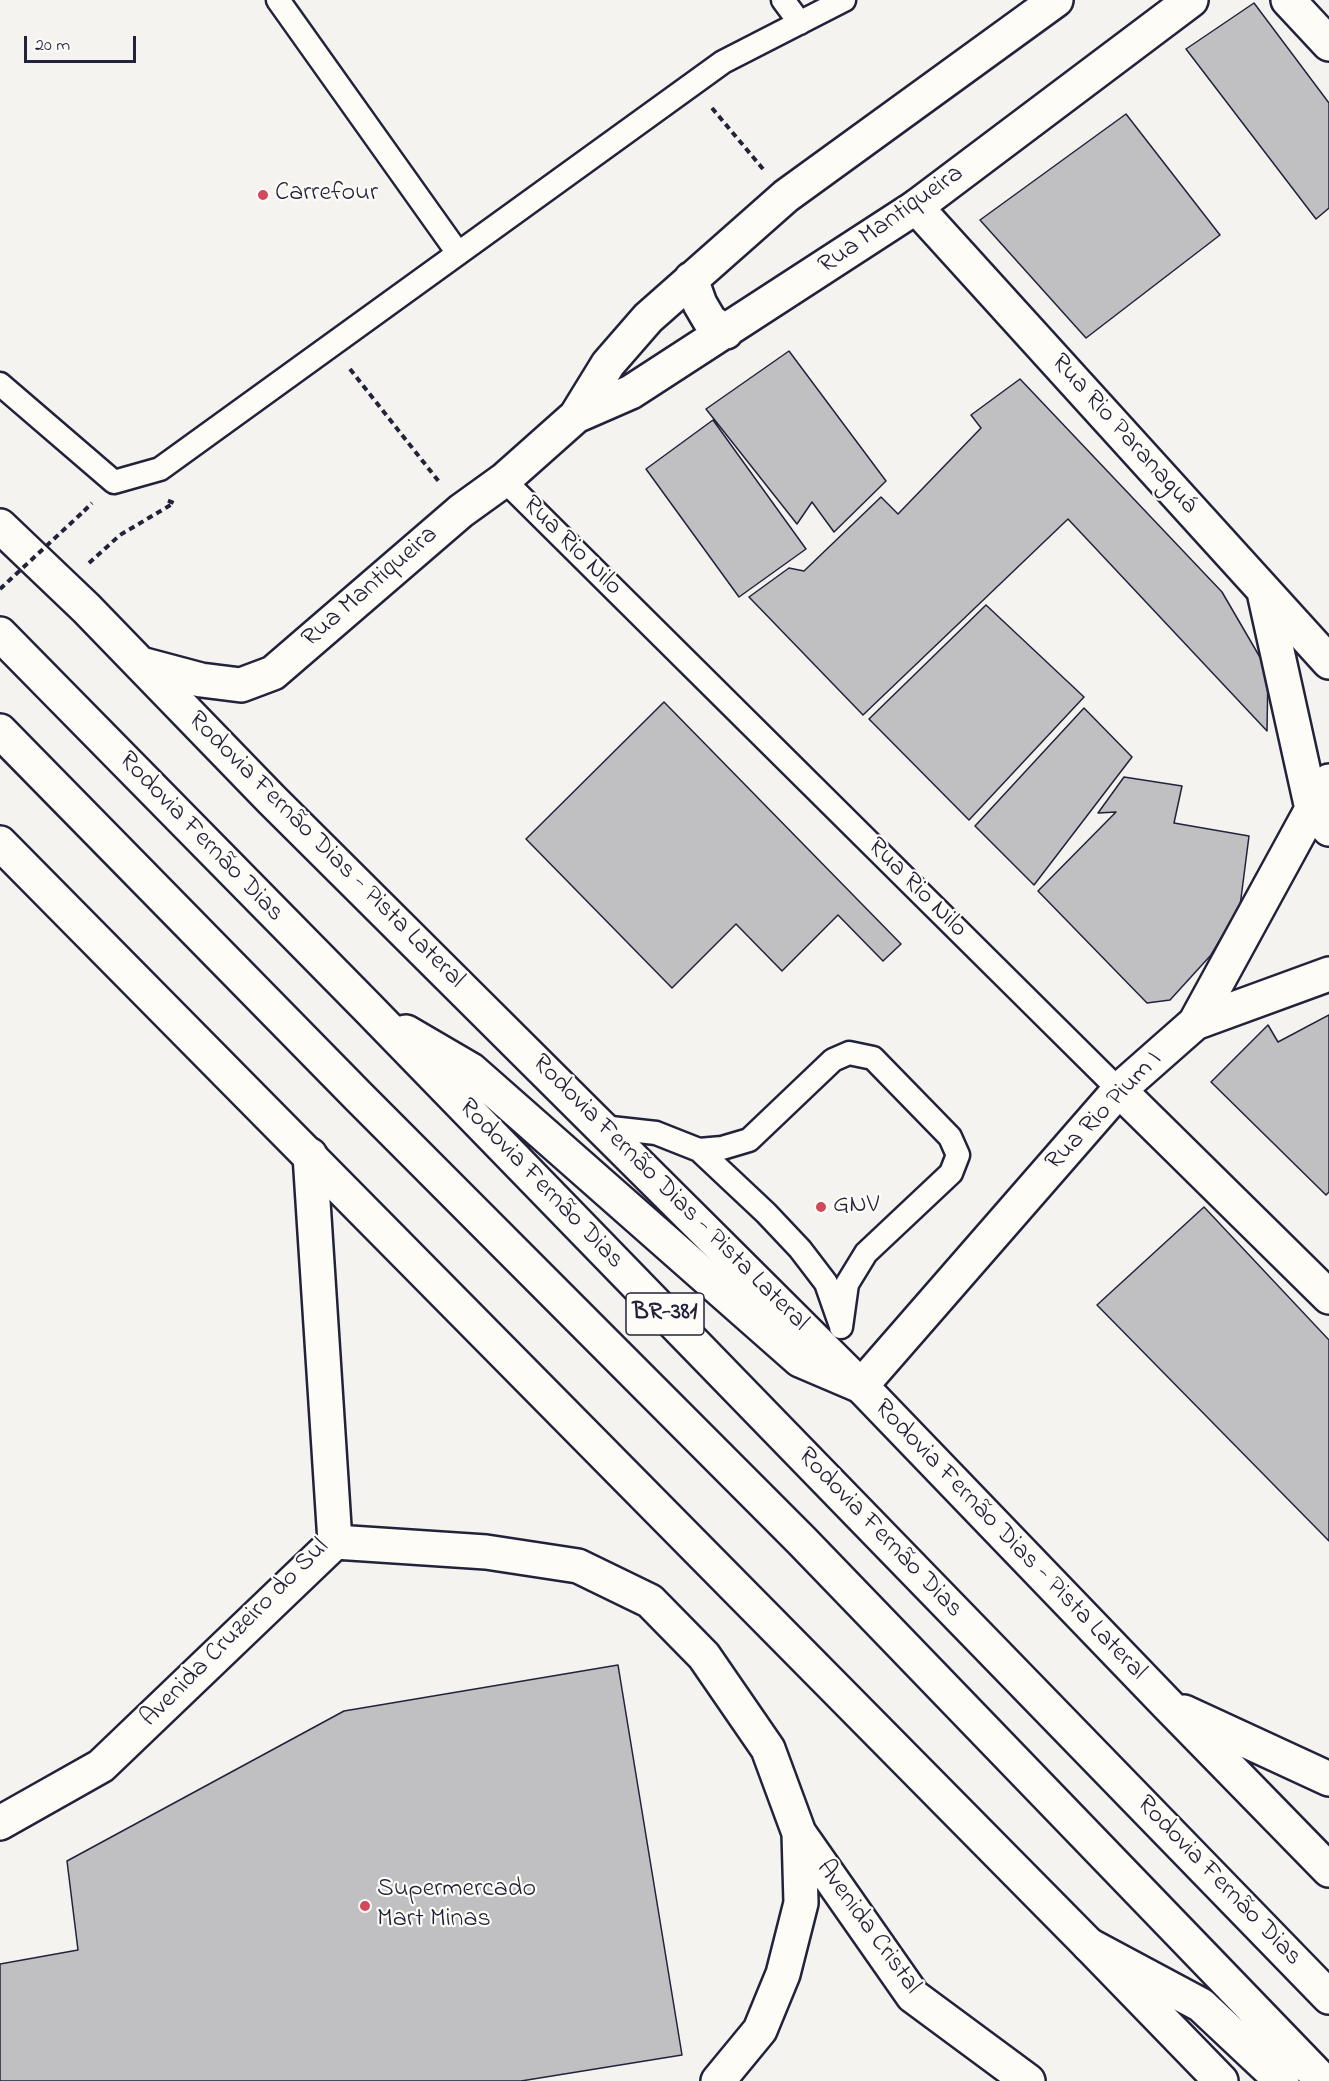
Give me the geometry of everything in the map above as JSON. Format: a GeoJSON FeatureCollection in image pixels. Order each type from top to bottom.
{"type":"FeatureCollection","features":[{"type":"Feature","properties":{"kind":"main road","name":"Rua Mantiqueira"},"geometry":{"type":"LineString","coordinates":[[140,664],[201,680],[241,685],[273,673],[461,511],[504,480],[576,416],[608,363],[648,318],[786,196],[1056,0]]}},
{"type":"Feature","properties":{"kind":"main road","name":"Rua Mantiqueira"},"geometry":{"type":"LineString","coordinates":[[576,416],[631,393],[916,207],[1191,0]]}},
{"type":"Feature","properties":{"kind":"main road"},"geometry":{"type":"LineString","coordinates":[[1288,0],[1329,44]]}},
{"type":"Feature","properties":{"kind":"main road","name":"Rua Rio Paranaguá"},"geometry":{"type":"LineString","coordinates":[[916,207],[1329,662]]}},
{"type":"Feature","properties":{"kind":"main road"},"geometry":{"type":"LineString","coordinates":[[691,279],[700,304],[710,321],[726,332]]}},
{"type":"Feature","properties":{"kind":"main road","name":"Rodovia Fernão Dias - Pista Lateral"},"geometry":{"type":"LineString","coordinates":[[0,526],[86,608],[271,799],[861,1386],[1329,1870]]}},
{"type":"Feature","properties":{"kind":"main road"},"geometry":{"type":"LineString","coordinates":[[1264,591],[1320,819]]}},
{"type":"Feature","properties":{"kind":"main road","name":"Rodovia Fernão Dias"},"geometry":{"type":"LineString","coordinates":[[0,634],[370,1010],[1329,1996]]}},
{"type":"Feature","properties":{"kind":"main road","name":"BR-381"},"geometry":{"type":"LineString","coordinates":[[0,731],[359,1097],[802,1541],[1323,2081]]}},
{"type":"Feature","properties":{"kind":"main road","name":"Rua Rio Pium I"},"geometry":{"type":"LineString","coordinates":[[861,1386],[1119,1090],[1195,1023],[1320,819],[1329,781]]}},
{"type":"Feature","properties":{"kind":"main road"},"geometry":{"type":"LineString","coordinates":[[0,843],[1221,2081]]}},
{"type":"Feature","properties":{"kind":"main road"},"geometry":{"type":"LineString","coordinates":[[1195,1023],[1329,974]]}},
{"type":"Feature","properties":{"kind":"main road"},"geometry":{"type":"LineString","coordinates":[[370,1010],[471,1070],[800,1360],[861,1386]]}},
{"type":"Feature","properties":{"kind":"main road","name":"Rua Rio Nilo"},"geometry":{"type":"LineString","coordinates":[[1119,1090],[1329,1297]]}},
{"type":"Feature","properties":{"kind":"main road","name":"Avenida Cruzeiro do Sul"},"geometry":{"type":"LineString","coordinates":[[0,1823],[101,1766],[335,1542],[310,1155]]}},
{"type":"Feature","properties":{"kind":"main road"},"geometry":{"type":"LineString","coordinates":[[335,1542],[486,1552],[578,1566],[650,1600],[704,1656],[768,1749],[799,1833],[801,1903],[783,1974],[760,2030],[718,2081]]}},
{"type":"Feature","properties":{"kind":"main road"},"geometry":{"type":"LineString","coordinates":[[1166,1703],[1329,1779]]}},
{"type":"Feature","properties":{"kind":"main road","name":"Avenida Cristal"},"geometry":{"type":"LineString","coordinates":[[799,1833],[913,1996],[1028,2081]]}},
{"type":"Feature","properties":{"kind":"main road"},"geometry":{"type":"LineString","coordinates":[[1089,1945],[1202,2006],[1282,2081]]}},
{"type":"Feature","properties":{"kind":"lane"},"geometry":{"type":"LineString","coordinates":[[278,0],[458,253]]}},
{"type":"Feature","properties":{"kind":"lane"},"geometry":{"type":"LineString","coordinates":[[783,0],[800,23]]}},
{"type":"Feature","properties":{"kind":"lane"},"geometry":{"type":"LineString","coordinates":[[0,384],[114,482],[160,469],[723,62],[844,0]]}},
{"type":"Feature","properties":{"kind":"lane","name":"Rua Rio Nilo"},"geometry":{"type":"LineString","coordinates":[[504,480],[1119,1090]]}},
{"type":"Feature","properties":{"kind":"lane"},"geometry":{"type":"LineString","coordinates":[[699,1150],[722,1148],[749,1140],[833,1060],[849,1053],[873,1058],[950,1137],[958,1155],[951,1173],[866,1253],[847,1284],[838,1364]]}},
{"type":"Feature","properties":{"kind":"lane"},"geometry":{"type":"LineString","coordinates":[[602,1127],[656,1133],[699,1150],[766,1213],[800,1249],[826,1283],[841,1327]]}},
{"type":"Feature","properties":{"kind":"path"},"geometry":{"type":"LineString","coordinates":[[692,84],[786,196]]}},
{"type":"Feature","properties":{"kind":"path"},"geometry":{"type":"LineString","coordinates":[[331,344],[461,511]]}},
{"type":"Feature","properties":{"kind":"path"},"geometry":{"type":"LineString","coordinates":[[86,608],[81,570],[120,535],[174,502],[114,482]]}},
{"type":"Feature","properties":{"kind":"path"},"geometry":{"type":"LineString","coordinates":[[0,589],[84,511]]}},
{"type":"Feature","properties":{"kind":"building"},"geometry":{"type":"Polygon","coordinates":[[[1254,3],[1329,103],[1329,208],[1316,219],[1186,49],[1254,3]]]}},
{"type":"Feature","properties":{"kind":"building"},"geometry":{"type":"Polygon","coordinates":[[[1126,114],[1220,235],[1086,338],[980,220],[1126,114]]]}},
{"type":"Feature","properties":{"kind":"building"},"geometry":{"type":"Polygon","coordinates":[[[789,351],[886,481],[834,532],[812,502],[797,524],[706,409],[789,351]]]}},
{"type":"Feature","properties":{"kind":"building"},"geometry":{"type":"Polygon","coordinates":[[[1020,379],[1222,592],[1268,671],[1267,731],[1068,519],[863,715],[749,597],[789,568],[804,571],[881,497],[898,514],[981,428],[971,415],[1020,379]]]}},
{"type":"Feature","properties":{"kind":"building"},"geometry":{"type":"Polygon","coordinates":[[[713,420],[806,549],[739,597],[646,469],[713,420]]]}},
{"type":"Feature","properties":{"kind":"building"},"geometry":{"type":"Polygon","coordinates":[[[986,605],[1084,697],[969,820],[869,719],[986,605]]]}},
{"type":"Feature","properties":{"kind":"building"},"geometry":{"type":"Polygon","coordinates":[[[664,702],[901,944],[883,961],[838,915],[782,971],[736,924],[672,988],[526,839],[664,702]]]}},
{"type":"Feature","properties":{"kind":"building"},"geometry":{"type":"Polygon","coordinates":[[[1084,708],[1132,757],[1034,885],[975,826],[1084,708]]]}},
{"type":"Feature","properties":{"kind":"building"},"geometry":{"type":"Polygon","coordinates":[[[1124,777],[1182,786],[1174,823],[1249,836],[1240,906],[1211,955],[1170,1000],[1147,1003],[1038,891],[1116,812],[1098,813],[1124,777]]]}},
{"type":"Feature","properties":{"kind":"building"},"geometry":{"type":"Polygon","coordinates":[[[1329,1015],[1329,1192],[1326,1195],[1211,1082],[1268,1025],[1278,1042],[1329,1015]]]}},
{"type":"Feature","properties":{"kind":"building"},"geometry":{"type":"Polygon","coordinates":[[[1204,1207],[1329,1340],[1329,1541],[1097,1305],[1204,1207]]]}},
{"type":"Feature","properties":{"kind":"building","name":"Supermercado Mart Minas"},"geometry":{"type":"Polygon","coordinates":[[[618,1665],[682,2055],[521,2081],[0,2081],[0,1964],[78,1950],[67,1861],[344,1711],[618,1665]]]}},
{"type":"Feature","properties":{"kind":"place","name":"Carrefour"},"geometry":{"type":"Point","coordinates":[263,195]}},
{"type":"Feature","properties":{"kind":"place","name":"GNV"},"geometry":{"type":"Point","coordinates":[821,1207]}},
{"type":"Feature","properties":{"kind":"place","name":"Supermercado Mart Minas"},"geometry":{"type":"Point","coordinates":[365,1906]}}]}
